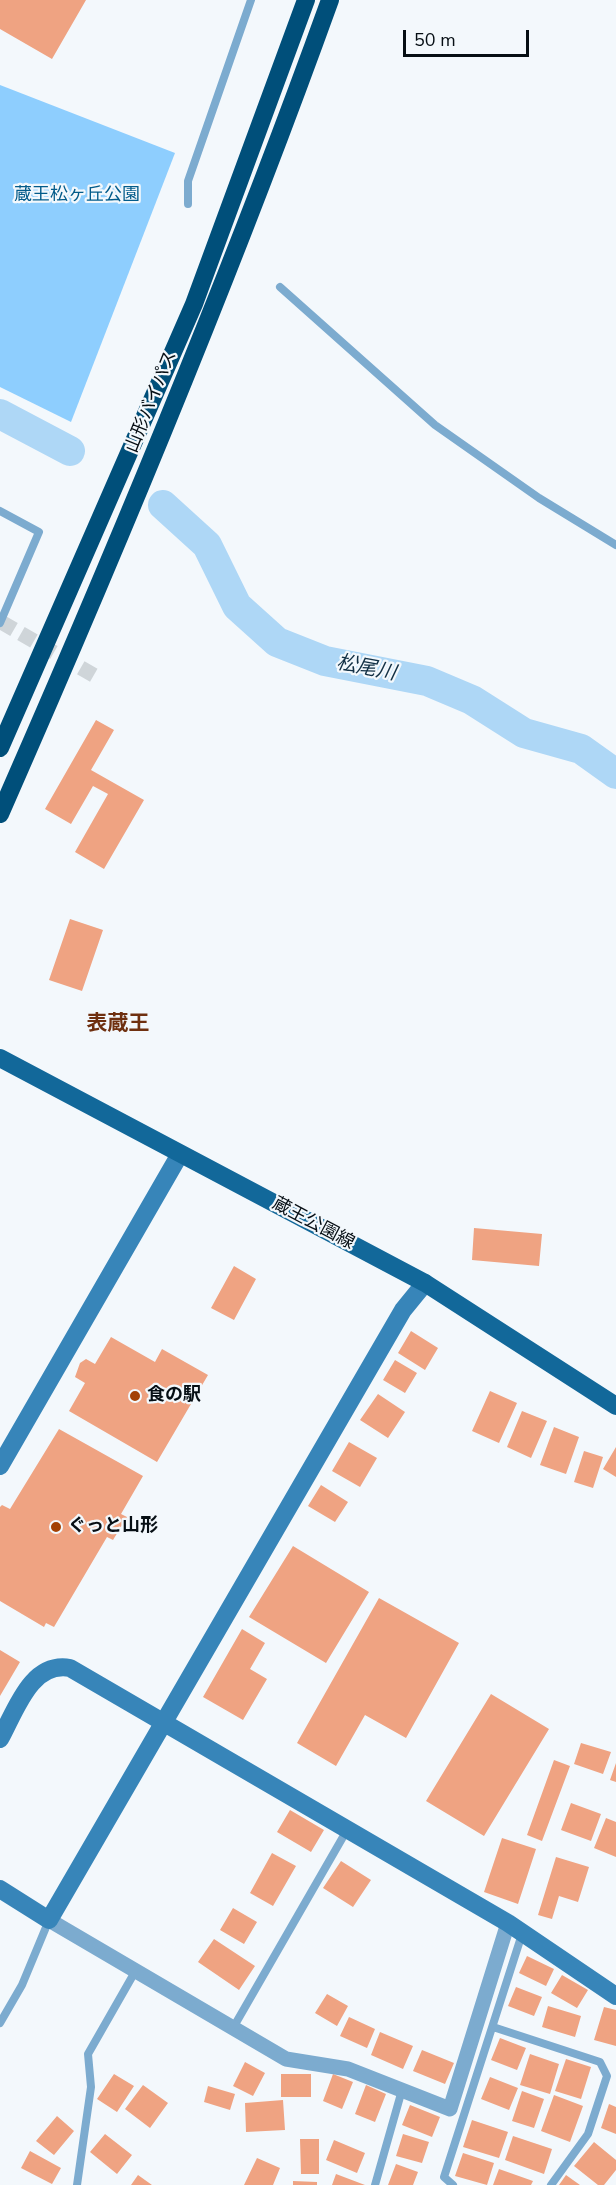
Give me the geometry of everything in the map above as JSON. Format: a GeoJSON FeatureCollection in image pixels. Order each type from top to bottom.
{"type":"FeatureCollection","features":[{"type":"Feature","properties":{"kind":"highway","name":"山形バイパス"},"geometry":{"type":"LineString","coordinates":[[0,748],[194,304],[306,0]]}},
{"type":"Feature","properties":{"kind":"highway","name":"山形バイパス"},"geometry":{"type":"LineString","coordinates":[[0,814],[123,530],[273,158],[330,0]]}},
{"type":"Feature","properties":{"kind":"main road","name":"蔵王公園線"},"geometry":{"type":"LineString","coordinates":[[0,1058],[425,1283],[616,1406]]}},
{"type":"Feature","properties":{"kind":"street"},"geometry":{"type":"LineString","coordinates":[[0,1466],[180,1154]]}},
{"type":"Feature","properties":{"kind":"street"},"geometry":{"type":"LineString","coordinates":[[49,1920],[403,1310],[425,1283]]}},
{"type":"Feature","properties":{"kind":"street"},"geometry":{"type":"LineString","coordinates":[[0,1738],[36,1675],[58,1666],[70,1668],[515,1928],[616,1996]]}},
{"type":"Feature","properties":{"kind":"street"},"geometry":{"type":"LineString","coordinates":[[0,1889],[286,2059],[348,2068],[450,2109],[515,1928]]}},
{"type":"Feature","properties":{"kind":"lane"},"geometry":{"type":"LineString","coordinates":[[188,204],[188,181],[251,0]]}},
{"type":"Feature","properties":{"kind":"lane"},"geometry":{"type":"LineString","coordinates":[[280,287],[435,425],[539,498],[616,545]]}},
{"type":"Feature","properties":{"kind":"lane"},"geometry":{"type":"LineString","coordinates":[[0,511],[39,532],[0,623]]}},
{"type":"Feature","properties":{"kind":"lane"},"geometry":{"type":"LineString","coordinates":[[233,2028],[348,1829]]}},
{"type":"Feature","properties":{"kind":"lane"},"geometry":{"type":"LineString","coordinates":[[0,2023],[22,1985],[49,1920]]}},
{"type":"Feature","properties":{"kind":"lane"},"geometry":{"type":"LineString","coordinates":[[453,2185],[444,2177],[493,2027],[515,1928]]}},
{"type":"Feature","properties":{"kind":"lane"},"geometry":{"type":"LineString","coordinates":[[77,2185],[91,2087],[88,2055],[136,1970]]}},
{"type":"Feature","properties":{"kind":"lane"},"geometry":{"type":"LineString","coordinates":[[493,2027],[600,2062],[607,2076],[588,2134],[551,2185]]}},
{"type":"Feature","properties":{"kind":"lane"},"geometry":{"type":"LineString","coordinates":[[375,2185],[402,2090]]}},
{"type":"Feature","properties":{"kind":"green space","name":"蔵王松ヶ丘公園"},"geometry":{"type":"Polygon","coordinates":[[[0,85],[175,153],[71,422],[0,387],[0,85]]]}},
{"type":"Feature","properties":{"kind":"building"},"geometry":{"type":"Polygon","coordinates":[[[0,0],[86,0],[52,59],[0,29],[0,0]]]}},
{"type":"Feature","properties":{"kind":"building"},"geometry":{"type":"Polygon","coordinates":[[[96,720],[114,730],[91,770],[144,800],[104,869],[75,852],[108,794],[93,786],[71,824],[45,809],[96,720]]]}},
{"type":"Feature","properties":{"kind":"building"},"geometry":{"type":"Polygon","coordinates":[[[70,919],[103,930],[82,991],[49,980],[70,919]]]}},
{"type":"Feature","properties":{"kind":"building"},"geometry":{"type":"Polygon","coordinates":[[[474,1228],[542,1234],[539,1266],[472,1260],[474,1228]]]}},
{"type":"Feature","properties":{"kind":"building"},"geometry":{"type":"Polygon","coordinates":[[[234,1266],[256,1279],[234,1320],[211,1308],[234,1266]]]}},
{"type":"Feature","properties":{"kind":"building"},"geometry":{"type":"Polygon","coordinates":[[[411,1331],[438,1348],[425,1370],[398,1353],[411,1331]]]}},
{"type":"Feature","properties":{"kind":"building"},"geometry":{"type":"Polygon","coordinates":[[[111,1337],[155,1362],[162,1349],[208,1375],[157,1462],[69,1411],[85,1383],[75,1377],[80,1363],[86,1359],[95,1364],[111,1337]]]}},
{"type":"Feature","properties":{"kind":"building"},"geometry":{"type":"Polygon","coordinates":[[[395,1360],[417,1373],[405,1393],[383,1380],[395,1360]]]}},
{"type":"Feature","properties":{"kind":"building"},"geometry":{"type":"Polygon","coordinates":[[[490,1391],[517,1403],[499,1443],[472,1431],[490,1391]]]}},
{"type":"Feature","properties":{"kind":"building"},"geometry":{"type":"Polygon","coordinates":[[[378,1394],[405,1412],[388,1438],[360,1420],[378,1394]]]}},
{"type":"Feature","properties":{"kind":"building"},"geometry":{"type":"Polygon","coordinates":[[[522,1411],[547,1421],[531,1458],[507,1447],[522,1411]]]}},
{"type":"Feature","properties":{"kind":"building"},"geometry":{"type":"Polygon","coordinates":[[[554,1427],[579,1437],[566,1474],[540,1465],[554,1427]]]}},
{"type":"Feature","properties":{"kind":"building"},"geometry":{"type":"Polygon","coordinates":[[[59,1429],[143,1476],[121,1514],[127,1517],[113,1540],[107,1537],[54,1627],[46,1623],[44,1627],[0,1601],[0,1507],[2,1505],[10,1509],[59,1429]]]}},
{"type":"Feature","properties":{"kind":"building"},"geometry":{"type":"Polygon","coordinates":[[[349,1442],[377,1458],[360,1487],[332,1471],[349,1442]]]}},
{"type":"Feature","properties":{"kind":"building"},"geometry":{"type":"Polygon","coordinates":[[[616,1447],[616,1477],[603,1469],[616,1447]]]}},
{"type":"Feature","properties":{"kind":"building"},"geometry":{"type":"Polygon","coordinates":[[[584,1451],[603,1457],[593,1488],[574,1482],[584,1451]]]}},
{"type":"Feature","properties":{"kind":"building"},"geometry":{"type":"Polygon","coordinates":[[[321,1485],[348,1502],[335,1522],[308,1506],[321,1485]]]}},
{"type":"Feature","properties":{"kind":"building"},"geometry":{"type":"Polygon","coordinates":[[[293,1546],[369,1592],[326,1663],[249,1617],[293,1546]]]}},
{"type":"Feature","properties":{"kind":"building"},"geometry":{"type":"Polygon","coordinates":[[[379,1598],[459,1643],[406,1738],[365,1715],[336,1766],[297,1743],[379,1598]]]}},
{"type":"Feature","properties":{"kind":"building"},"geometry":{"type":"Polygon","coordinates":[[[242,1629],[265,1643],[250,1669],[267,1679],[243,1720],[203,1697],[242,1629]]]}},
{"type":"Feature","properties":{"kind":"building"},"geometry":{"type":"Polygon","coordinates":[[[0,1650],[20,1662],[0,1696],[0,1650]]]}},
{"type":"Feature","properties":{"kind":"building"},"geometry":{"type":"Polygon","coordinates":[[[491,1694],[549,1729],[484,1836],[426,1801],[491,1694]]]}},
{"type":"Feature","properties":{"kind":"building"},"geometry":{"type":"Polygon","coordinates":[[[581,1743],[611,1752],[603,1774],[574,1764],[581,1743]]]}},
{"type":"Feature","properties":{"kind":"building"},"geometry":{"type":"Polygon","coordinates":[[[554,1760],[570,1766],[542,1841],[527,1835],[554,1760]]]}},
{"type":"Feature","properties":{"kind":"building"},"geometry":{"type":"Polygon","coordinates":[[[616,1763],[616,1782],[610,1780],[616,1763]]]}},
{"type":"Feature","properties":{"kind":"building"},"geometry":{"type":"Polygon","coordinates":[[[571,1803],[601,1814],[591,1841],[561,1830],[571,1803]]]}},
{"type":"Feature","properties":{"kind":"building"},"geometry":{"type":"Polygon","coordinates":[[[290,1810],[324,1830],[311,1852],[277,1832],[290,1810]]]}},
{"type":"Feature","properties":{"kind":"building"},"geometry":{"type":"Polygon","coordinates":[[[606,1818],[616,1822],[616,1857],[594,1848],[606,1818]]]}},
{"type":"Feature","properties":{"kind":"building"},"geometry":{"type":"Polygon","coordinates":[[[502,1838],[536,1849],[518,1904],[484,1892],[502,1838]]]}},
{"type":"Feature","properties":{"kind":"building"},"geometry":{"type":"Polygon","coordinates":[[[272,1853],[296,1866],[273,1906],[250,1893],[272,1853]]]}},
{"type":"Feature","properties":{"kind":"building"},"geometry":{"type":"Polygon","coordinates":[[[556,1857],[589,1867],[578,1902],[559,1896],[552,1919],[538,1915],[556,1857]]]}},
{"type":"Feature","properties":{"kind":"building"},"geometry":{"type":"Polygon","coordinates":[[[341,1861],[371,1880],[353,1907],[323,1888],[341,1861]]]}},
{"type":"Feature","properties":{"kind":"building"},"geometry":{"type":"Polygon","coordinates":[[[233,1908],[257,1922],[244,1944],[220,1930],[233,1908]]]}},
{"type":"Feature","properties":{"kind":"building"},"geometry":{"type":"Polygon","coordinates":[[[214,1939],[255,1966],[239,1990],[198,1962],[214,1939]]]}},
{"type":"Feature","properties":{"kind":"building"},"geometry":{"type":"Polygon","coordinates":[[[527,1956],[554,1969],[546,1986],[519,1973],[527,1956]]]}},
{"type":"Feature","properties":{"kind":"building"},"geometry":{"type":"Polygon","coordinates":[[[562,1975],[588,1990],[577,2008],[551,1993],[562,1975]]]}},
{"type":"Feature","properties":{"kind":"building"},"geometry":{"type":"Polygon","coordinates":[[[516,1987],[542,1997],[534,2016],[508,2006],[516,1987]]]}},
{"type":"Feature","properties":{"kind":"building"},"geometry":{"type":"Polygon","coordinates":[[[327,1994],[348,2006],[337,2026],[315,2013],[327,1994]]]}},
{"type":"Feature","properties":{"kind":"building"},"geometry":{"type":"Polygon","coordinates":[[[548,2006],[581,2016],[575,2037],[542,2027],[548,2006]]]}},
{"type":"Feature","properties":{"kind":"building"},"geometry":{"type":"Polygon","coordinates":[[[604,2007],[616,2010],[616,2046],[594,2040],[604,2007]]]}},
{"type":"Feature","properties":{"kind":"building"},"geometry":{"type":"Polygon","coordinates":[[[349,2017],[375,2029],[367,2048],[340,2036],[349,2017]]]}},
{"type":"Feature","properties":{"kind":"building"},"geometry":{"type":"Polygon","coordinates":[[[380,2032],[413,2046],[403,2069],[371,2055],[380,2032]]]}},
{"type":"Feature","properties":{"kind":"building"},"geometry":{"type":"Polygon","coordinates":[[[500,2038],[526,2048],[517,2070],[491,2060],[500,2038]]]}},
{"type":"Feature","properties":{"kind":"building"},"geometry":{"type":"Polygon","coordinates":[[[422,2050],[454,2063],[445,2084],[413,2071],[422,2050]]]}},
{"type":"Feature","properties":{"kind":"building"},"geometry":{"type":"Polygon","coordinates":[[[530,2054],[559,2064],[550,2094],[520,2085],[530,2054]]]}},
{"type":"Feature","properties":{"kind":"building"},"geometry":{"type":"Polygon","coordinates":[[[566,2059],[591,2067],[581,2099],[555,2091],[566,2059]]]}},
{"type":"Feature","properties":{"kind":"building"},"geometry":{"type":"Polygon","coordinates":[[[245,2062],[265,2073],[253,2096],[233,2086],[245,2062]]]}},
{"type":"Feature","properties":{"kind":"building"},"geometry":{"type":"Polygon","coordinates":[[[114,2074],[134,2086],[117,2112],[97,2099],[114,2074]]]}},
{"type":"Feature","properties":{"kind":"building"},"geometry":{"type":"Polygon","coordinates":[[[281,2074],[311,2074],[311,2097],[281,2097],[281,2074]]]}},
{"type":"Feature","properties":{"kind":"building"},"geometry":{"type":"Polygon","coordinates":[[[333,2074],[353,2082],[342,2109],[323,2101],[333,2074]]]}},
{"type":"Feature","properties":{"kind":"building"},"geometry":{"type":"Polygon","coordinates":[[[490,2077],[518,2088],[509,2110],[481,2099],[490,2077]]]}},
{"type":"Feature","properties":{"kind":"building"},"geometry":{"type":"Polygon","coordinates":[[[143,2085],[168,2103],[150,2128],[125,2109],[143,2085]]]}},
{"type":"Feature","properties":{"kind":"building"},"geometry":{"type":"Polygon","coordinates":[[[366,2085],[386,2094],[375,2122],[355,2114],[366,2085]]]}},
{"type":"Feature","properties":{"kind":"building"},"geometry":{"type":"Polygon","coordinates":[[[208,2086],[235,2094],[230,2110],[204,2102],[208,2086]]]}},
{"type":"Feature","properties":{"kind":"building"},"geometry":{"type":"Polygon","coordinates":[[[522,2091],[544,2099],[534,2128],[512,2121],[522,2091]]]}},
{"type":"Feature","properties":{"kind":"building"},"geometry":{"type":"Polygon","coordinates":[[[554,2095],[583,2106],[570,2142],[541,2131],[554,2095]]]}},
{"type":"Feature","properties":{"kind":"building"},"geometry":{"type":"Polygon","coordinates":[[[283,2100],[285,2130],[246,2132],[245,2103],[283,2100]]]}},
{"type":"Feature","properties":{"kind":"building"},"geometry":{"type":"Polygon","coordinates":[[[609,2104],[616,2107],[616,2134],[601,2128],[609,2104]]]}},
{"type":"Feature","properties":{"kind":"building"},"geometry":{"type":"Polygon","coordinates":[[[410,2105],[440,2117],[432,2137],[402,2125],[410,2105]]]}},
{"type":"Feature","properties":{"kind":"building"},"geometry":{"type":"Polygon","coordinates":[[[57,2116],[74,2131],[54,2155],[36,2141],[57,2116]]]}},
{"type":"Feature","properties":{"kind":"building"},"geometry":{"type":"Polygon","coordinates":[[[472,2120],[508,2132],[499,2158],[463,2147],[472,2120]]]}},
{"type":"Feature","properties":{"kind":"building"},"geometry":{"type":"Polygon","coordinates":[[[105,2134],[132,2155],[117,2174],[90,2152],[105,2134]]]}},
{"type":"Feature","properties":{"kind":"building"},"geometry":{"type":"Polygon","coordinates":[[[403,2134],[429,2142],[422,2163],[396,2156],[403,2134]]]}},
{"type":"Feature","properties":{"kind":"building"},"geometry":{"type":"Polygon","coordinates":[[[513,2136],[552,2149],[544,2174],[505,2160],[513,2136]]]}},
{"type":"Feature","properties":{"kind":"building"},"geometry":{"type":"Polygon","coordinates":[[[300,2139],[319,2139],[319,2174],[301,2174],[300,2139]]]}},
{"type":"Feature","properties":{"kind":"building"},"geometry":{"type":"Polygon","coordinates":[[[334,2140],[365,2153],[357,2173],[326,2160],[334,2140]]]}},
{"type":"Feature","properties":{"kind":"building"},"geometry":{"type":"Polygon","coordinates":[[[594,2142],[616,2160],[616,2170],[604,2185],[598,2185],[574,2166],[594,2142]]]}},
{"type":"Feature","properties":{"kind":"building"},"geometry":{"type":"Polygon","coordinates":[[[30,2151],[61,2168],[52,2184],[21,2168],[30,2151]]]}},
{"type":"Feature","properties":{"kind":"building"},"geometry":{"type":"Polygon","coordinates":[[[463,2153],[494,2163],[487,2185],[455,2176],[463,2153]]]}},
{"type":"Feature","properties":{"kind":"building"},"geometry":{"type":"Polygon","coordinates":[[[257,2158],[280,2168],[273,2185],[244,2185],[257,2158]]]}},
{"type":"Feature","properties":{"kind":"building"},"geometry":{"type":"Polygon","coordinates":[[[396,2164],[418,2172],[413,2185],[388,2185],[396,2164]]]}},
{"type":"Feature","properties":{"kind":"building"},"geometry":{"type":"Polygon","coordinates":[[[499,2169],[533,2181],[531,2185],[493,2185],[499,2169]]]}},
{"type":"Feature","properties":{"kind":"building"},"geometry":{"type":"Polygon","coordinates":[[[336,2174],[365,2185],[332,2185],[336,2174]]]}},
{"type":"Feature","properties":{"kind":"building"},"geometry":{"type":"Polygon","coordinates":[[[138,2175],[152,2185],[131,2185],[138,2175]]]}},
{"type":"Feature","properties":{"kind":"building"},"geometry":{"type":"Polygon","coordinates":[[[566,2175],[580,2185],[559,2185],[566,2175]]]}},
{"type":"Feature","properties":{"kind":"building"},"geometry":{"type":"Polygon","coordinates":[[[293,2181],[317,2182],[317,2185],[293,2185],[293,2181]]]}},
{"type":"Feature","properties":{"kind":"waterway","name":"松尾川"},"geometry":{"type":"LineString","coordinates":[[0,414],[70,451]]}},
{"type":"Feature","properties":{"kind":"waterway","name":"松尾川"},"geometry":{"type":"LineString","coordinates":[[163,505],[207,545],[237,606],[277,642],[325,661],[427,681],[472,700],[524,733],[581,749],[616,774]]}},
{"type":"Feature","properties":{"kind":"tunnel"},"geometry":{"type":"LineString","coordinates":[[1,622],[95,676]]}},
{"type":"Feature","properties":{"kind":"place","name":"食の駅"},"geometry":{"type":"Point","coordinates":[135,1396]}},
{"type":"Feature","properties":{"kind":"place","name":"ぐっと山形"},"geometry":{"type":"Point","coordinates":[56,1527]}},
{"type":"Feature","properties":{"kind":"district","name":"表蔵王"},"geometry":{"type":"Point","coordinates":[118,1025]}}]}
